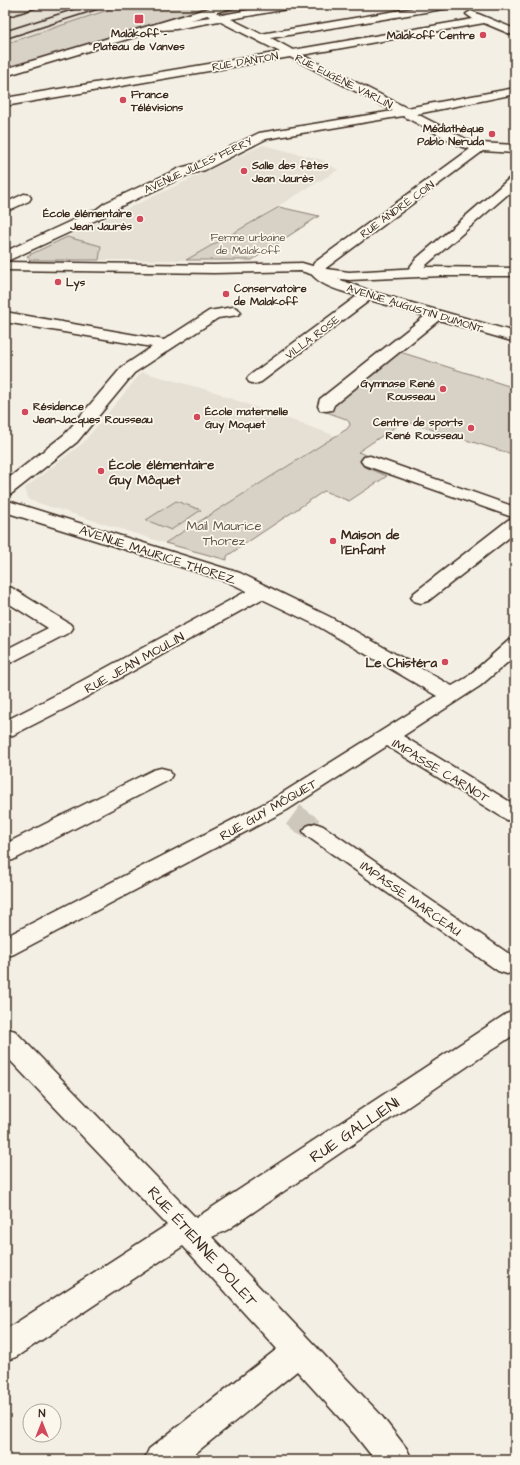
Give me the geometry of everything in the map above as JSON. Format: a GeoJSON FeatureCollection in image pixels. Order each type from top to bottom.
{"type":"FeatureCollection","features":[{"type":"Feature","properties":{"kind":"street"},"geometry":{"type":"LineString","coordinates":[[122,37],[134,31],[213,8],[230,5]]}},
{"type":"Feature","properties":{"kind":"street"},"geometry":{"type":"LineString","coordinates":[[162,27],[176,26],[292,5]]}},
{"type":"Feature","properties":{"kind":"street"},"geometry":{"type":"LineString","coordinates":[[260,37],[451,5],[515,33]]}},
{"type":"Feature","properties":{"kind":"street"},"geometry":{"type":"LineString","coordinates":[[5,73],[122,37],[162,27],[213,8]]}},
{"type":"Feature","properties":{"kind":"street","name":"RUE EUGÈNE VARLIN"},"geometry":{"type":"LineString","coordinates":[[213,8],[222,18],[466,144],[480,147],[515,150]]}},
{"type":"Feature","properties":{"kind":"street","name":"RUE DANTON"},"geometry":{"type":"LineString","coordinates":[[5,102],[485,20]]}},
{"type":"Feature","properties":{"kind":"street","name":"AVENUE JULES FERRY"},"geometry":{"type":"LineString","coordinates":[[5,258],[102,212],[110,206],[185,171],[200,167],[263,136],[515,91]]}},
{"type":"Feature","properties":{"kind":"street","name":"RUE ANDRÉ COIN"},"geometry":{"type":"LineString","coordinates":[[318,272],[318,266],[480,147]]}},
{"type":"Feature","properties":{"kind":"street"},"geometry":{"type":"LineString","coordinates":[[414,271],[421,262],[515,181]]}},
{"type":"Feature","properties":{"kind":"street"},"geometry":{"type":"LineString","coordinates":[[5,208],[24,198]]}},
{"type":"Feature","properties":{"kind":"street"},"geometry":{"type":"LineString","coordinates":[[5,266],[214,269],[248,273],[300,275],[318,272],[349,271],[515,272]]}},
{"type":"Feature","properties":{"kind":"street"},"geometry":{"type":"LineString","coordinates":[[5,273],[58,272],[91,268]]}},
{"type":"Feature","properties":{"kind":"street"},"geometry":{"type":"LineString","coordinates":[[318,272],[358,276],[439,272]]}},
{"type":"Feature","properties":{"kind":"street","name":"AVENUE AUGUSTIN DUMONT"},"geometry":{"type":"LineString","coordinates":[[318,272],[338,284],[368,294],[515,337]]}},
{"type":"Feature","properties":{"kind":"street","name":"VILLA ROSE"},"geometry":{"type":"LineString","coordinates":[[255,379],[368,294]]}},
{"type":"Feature","properties":{"kind":"street"},"geometry":{"type":"LineString","coordinates":[[5,490],[72,438],[128,370],[214,314],[233,312]]}},
{"type":"Feature","properties":{"kind":"street"},"geometry":{"type":"LineString","coordinates":[[326,406],[326,404],[436,314]]}},
{"type":"Feature","properties":{"kind":"street"},"geometry":{"type":"LineString","coordinates":[[5,317],[167,345]]}},
{"type":"Feature","properties":{"kind":"street"},"geometry":{"type":"LineString","coordinates":[[370,461],[515,513]]}},
{"type":"Feature","properties":{"kind":"street","name":"AVENUE MAURICE THOREZ"},"geometry":{"type":"LineString","coordinates":[[5,506],[206,567],[234,577],[323,620],[453,696]]}},
{"type":"Feature","properties":{"kind":"street"},"geometry":{"type":"LineString","coordinates":[[421,597],[515,524]]}},
{"type":"Feature","properties":{"kind":"street","name":"RUE JEAN MOULIN"},"geometry":{"type":"LineString","coordinates":[[6,728],[64,700],[262,591]]}},
{"type":"Feature","properties":{"kind":"street"},"geometry":{"type":"LineString","coordinates":[[5,592],[63,628],[5,658]]}},
{"type":"Feature","properties":{"kind":"street","name":"RUE GUY MÔQUET"},"geometry":{"type":"LineString","coordinates":[[5,948],[286,810],[388,737],[473,682],[515,645]]}},
{"type":"Feature","properties":{"kind":"street","name":"IMPASSE CARNOT"},"geometry":{"type":"LineString","coordinates":[[388,737],[515,815]]}},
{"type":"Feature","properties":{"kind":"street"},"geometry":{"type":"LineString","coordinates":[[5,854],[162,775]]}},
{"type":"Feature","properties":{"kind":"street","name":"IMPASSE MARCEAU"},"geometry":{"type":"LineString","coordinates":[[315,831],[507,965]]}},
{"type":"Feature","properties":{"kind":"street","name":"RUE GALLIENI"},"geometry":{"type":"LineString","coordinates":[[5,1348],[189,1231],[216,1221],[515,1021]]}},
{"type":"Feature","properties":{"kind":"street","name":"RUE ÉTIENNE DOLET"},"geometry":{"type":"LineString","coordinates":[[5,1038],[189,1231],[299,1350],[368,1425],[395,1460]]}},
{"type":"Feature","properties":{"kind":"street"},"geometry":{"type":"LineString","coordinates":[[161,1460],[299,1350]]}},
{"type":"Feature","properties":{"kind":"shaded area"},"geometry":{"type":"Polygon","coordinates":[[[5,5],[123,5],[5,44],[5,5]]]}},
{"type":"Feature","properties":{"kind":"shaded area"},"geometry":{"type":"Polygon","coordinates":[[[263,145],[322,160],[338,170],[253,221],[279,207],[186,260],[99,260],[101,246],[67,237],[263,145]]]}},
{"type":"Feature","properties":{"kind":"shaded area"},"geometry":{"type":"Polygon","coordinates":[[[142,372],[222,394],[221,395],[336,436],[165,543],[29,500],[25,488],[83,443],[142,372]]]}},
{"type":"Feature","properties":{"kind":"green space"},"geometry":{"type":"Polygon","coordinates":[[[123,5],[214,5],[5,70],[5,44],[123,5]]]}},
{"type":"Feature","properties":{"kind":"green space"},"geometry":{"type":"Polygon","coordinates":[[[245,5],[272,6],[229,14],[223,13],[245,5]]]}},
{"type":"Feature","properties":{"kind":"green space","name":"Ferme urbaine de Malakoff"},"geometry":{"type":"Polygon","coordinates":[[[279,207],[319,216],[252,260],[186,260],[279,207]]]}},
{"type":"Feature","properties":{"kind":"green space"},"geometry":{"type":"Polygon","coordinates":[[[67,237],[101,246],[99,260],[30,260],[27,256],[67,237]]]}},
{"type":"Feature","properties":{"kind":"green space","name":"Mail Maurice Thorez"},"geometry":{"type":"Polygon","coordinates":[[[400,352],[515,388],[515,455],[404,421],[358,452],[374,458],[363,466],[387,476],[349,501],[324,491],[227,556],[227,560],[165,543],[347,429],[350,425],[346,419],[318,409],[326,406],[400,352]]]}},
{"type":"Feature","properties":{"kind":"green space"},"geometry":{"type":"Polygon","coordinates":[[[176,501],[201,510],[171,530],[146,520],[176,501]]]}},
{"type":"Feature","properties":{"kind":"tunnel"},"geometry":{"type":"LineString","coordinates":[[293,815],[315,831]]}},
{"type":"Feature","properties":{"kind":"railway"},"geometry":{"type":"LineString","coordinates":[[5,9],[17,5]]}},
{"type":"Feature","properties":{"kind":"railway"},"geometry":{"type":"LineString","coordinates":[[5,18],[46,5]]}},
{"type":"Feature","properties":{"kind":"railway"},"geometry":{"type":"LineString","coordinates":[[5,31],[87,5]]}},
{"type":"Feature","properties":{"kind":"railway"},"geometry":{"type":"LineString","coordinates":[[5,39],[111,5]]}},
{"type":"Feature","properties":{"kind":"place","name":"Malakoff - Plateau de Vanves"},"geometry":{"type":"Point","coordinates":[139,19]}},
{"type":"Feature","properties":{"kind":"place","name":"Malakoff Centre"},"geometry":{"type":"Point","coordinates":[483,35]}},
{"type":"Feature","properties":{"kind":"place","name":"France Télévisions"},"geometry":{"type":"Point","coordinates":[123,100]}},
{"type":"Feature","properties":{"kind":"place","name":"Médiathèque Pablo Neruda"},"geometry":{"type":"Point","coordinates":[492,134]}},
{"type":"Feature","properties":{"kind":"place","name":"Salle des fêtes Jean Jaurès"},"geometry":{"type":"Point","coordinates":[244,171]}},
{"type":"Feature","properties":{"kind":"place","name":"École élémentaire Jean Jaurès"},"geometry":{"type":"Point","coordinates":[140,219]}},
{"type":"Feature","properties":{"kind":"place","name":"Lys"},"geometry":{"type":"Point","coordinates":[58,282]}},
{"type":"Feature","properties":{"kind":"place","name":"Conservatoire de Malakoff"},"geometry":{"type":"Point","coordinates":[226,294]}},
{"type":"Feature","properties":{"kind":"place","name":"Gymnase René Rousseau"},"geometry":{"type":"Point","coordinates":[443,389]}},
{"type":"Feature","properties":{"kind":"place","name":"Résidence Jean-Jacques Rousseau"},"geometry":{"type":"Point","coordinates":[25,412]}},
{"type":"Feature","properties":{"kind":"place","name":"École maternelle Guy Moquet"},"geometry":{"type":"Point","coordinates":[197,417]}},
{"type":"Feature","properties":{"kind":"place","name":"Centre de sports René Rousseau"},"geometry":{"type":"Point","coordinates":[471,428]}},
{"type":"Feature","properties":{"kind":"place","name":"École élémentaire Guy Môquet"},"geometry":{"type":"Point","coordinates":[101,471]}},
{"type":"Feature","properties":{"kind":"place","name":"Maison de l'Enfant"},"geometry":{"type":"Point","coordinates":[333,541]}},
{"type":"Feature","properties":{"kind":"place","name":"Le Chistéra"},"geometry":{"type":"Point","coordinates":[445,662]}}]}
